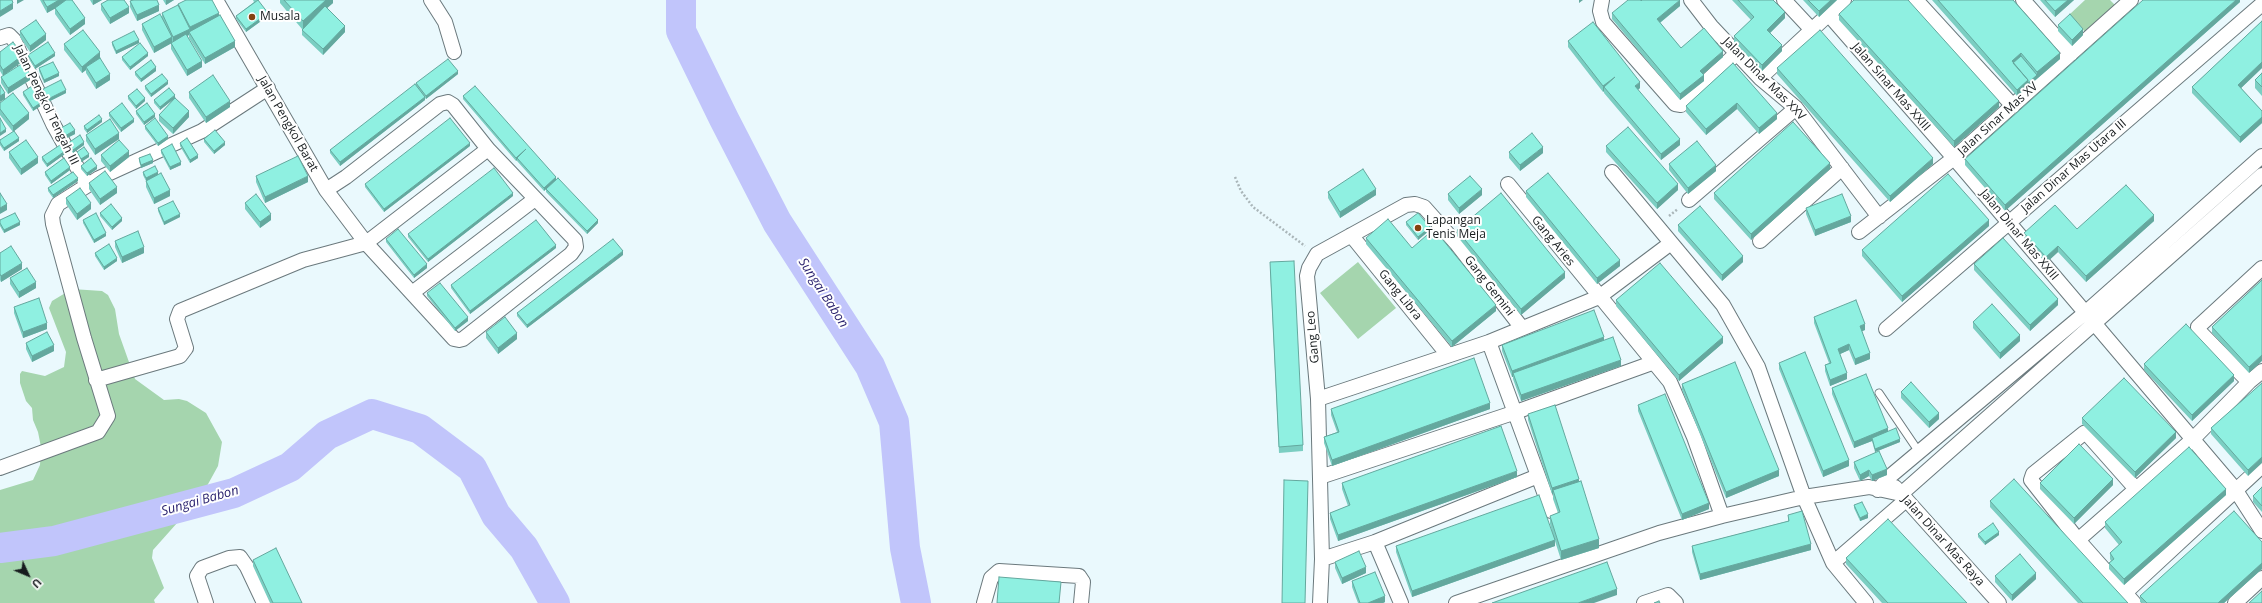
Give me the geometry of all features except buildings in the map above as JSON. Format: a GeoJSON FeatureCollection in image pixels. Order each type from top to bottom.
{"type":"FeatureCollection","features":[{"type":"Feature","properties":{"kind":"street","name":"Jalan Pengkol Barat"},"geometry":{"type":"LineString","coordinates":[[216,0],[326,190],[366,243],[454,339],[463,339],[571,254],[576,247],[575,240],[536,199]]}},
{"type":"Feature","properties":{"kind":"street"},"geometry":{"type":"LineString","coordinates":[[431,0],[445,22],[454,52]]}},
{"type":"Feature","properties":{"kind":"street"},"geometry":{"type":"LineString","coordinates":[[1602,0],[1600,11],[1603,22],[1675,104],[1681,104],[1737,53]]}},
{"type":"Feature","properties":{"kind":"street","name":"Jalan Dinar Mas XXV"},"geometry":{"type":"LineString","coordinates":[[1691,0],[1711,26],[1760,78],[1796,108],[1879,217]]}},
{"type":"Feature","properties":{"kind":"street"},"geometry":{"type":"LineString","coordinates":[[1784,0],[1812,30]]}},
{"type":"Feature","properties":{"kind":"street"},"geometry":{"type":"LineString","coordinates":[[1760,78],[1844,0]]}},
{"type":"Feature","properties":{"kind":"street"},"geometry":{"type":"LineString","coordinates":[[1916,0],[2013,106]]}},
{"type":"Feature","properties":{"kind":"street"},"geometry":{"type":"LineString","coordinates":[[2023,0],[2071,54]]}},
{"type":"Feature","properties":{"kind":"street","name":"Jalan Sinar Mas XV"},"geometry":{"type":"LineString","coordinates":[[1858,232],[1954,158],[2131,0]]}},
{"type":"Feature","properties":{"kind":"street","name":"Jalan Dinar Mas Utara III"},"geometry":{"type":"LineString","coordinates":[[1886,329],[2262,3]]}},
{"type":"Feature","properties":{"kind":"street","name":"Jalan Sinar Mas XXIII"},"geometry":{"type":"LineString","coordinates":[[1829,15],[1954,158]]}},
{"type":"Feature","properties":{"kind":"street","name":"Jalan Pengkol Tengah III"},"geometry":{"type":"LineString","coordinates":[[0,38],[9,35],[14,40],[53,124],[87,185]]}},
{"type":"Feature","properties":{"kind":"street"},"geometry":{"type":"LineString","coordinates":[[0,468],[98,432],[108,416],[106,403],[96,380],[52,216],[58,204],[99,178],[202,131],[268,88]]}},
{"type":"Feature","properties":{"kind":"street"},"geometry":{"type":"LineString","coordinates":[[326,190],[440,104],[448,102],[453,105],[488,149],[536,199],[412,293]]}},
{"type":"Feature","properties":{"kind":"street"},"geometry":{"type":"LineString","coordinates":[[1689,200],[1796,108]]}},
{"type":"Feature","properties":{"kind":"street"},"geometry":{"type":"LineString","coordinates":[[96,380],[180,356],[185,353],[185,343],[177,319],[180,311],[303,260],[366,243],[488,149]]}},
{"type":"Feature","properties":{"kind":"street"},"geometry":{"type":"LineString","coordinates":[[1878,490],[1888,478],[2085,313],[2262,156]]}},
{"type":"Feature","properties":{"kind":"street","name":"Jalan Dinar Mas XXIII"},"geometry":{"type":"LineString","coordinates":[[1954,158],[2235,489],[2262,531]]}},
{"type":"Feature","properties":{"kind":"street"},"geometry":{"type":"LineString","coordinates":[[1760,241],[1842,168]]}},
{"type":"Feature","properties":{"kind":"street"},"geometry":{"type":"LineString","coordinates":[[1612,172],[1723,305],[1758,367],[1804,498],[1833,563],[1866,603]]}},
{"type":"Feature","properties":{"kind":"street"},"geometry":{"type":"LineString","coordinates":[[1833,563],[1903,497],[2094,324],[2262,175]]}},
{"type":"Feature","properties":{"kind":"street","name":"Gang Aries"},"geometry":{"type":"LineString","coordinates":[[1508,184],[1652,363],[1670,382],[1694,437],[1722,516]]}},
{"type":"Feature","properties":{"kind":"street","name":"Gang Gemini"},"geometry":{"type":"LineString","coordinates":[[1351,235],[1406,205],[1415,204],[1424,207],[1456,243],[1522,328]]}},
{"type":"Feature","properties":{"kind":"street"},"geometry":{"type":"LineString","coordinates":[[1317,254],[1351,235]]}},
{"type":"Feature","properties":{"kind":"street","name":"Gang Libra"},"geometry":{"type":"LineString","coordinates":[[1351,235],[1448,355]]}},
{"type":"Feature","properties":{"kind":"street"},"geometry":{"type":"LineString","coordinates":[[1318,399],[1488,342],[1599,297],[1671,243]]}},
{"type":"Feature","properties":{"kind":"street","name":"Gang Leo"},"geometry":{"type":"LineString","coordinates":[[1317,254],[1309,268],[1307,276],[1318,399],[1322,559],[1320,603]]}},
{"type":"Feature","properties":{"kind":"street"},"geometry":{"type":"LineString","coordinates":[[2249,382],[2199,332],[2198,327],[2262,268]]}},
{"type":"Feature","properties":{"kind":"street"},"geometry":{"type":"LineString","coordinates":[[1488,342],[1513,413],[1551,511]]}},
{"type":"Feature","properties":{"kind":"street"},"geometry":{"type":"LineString","coordinates":[[1320,477],[1513,413],[1652,363]]}},
{"type":"Feature","properties":{"kind":"street"},"geometry":{"type":"LineString","coordinates":[[2078,540],[2192,440],[2249,382],[2262,371]]}},
{"type":"Feature","properties":{"kind":"street"},"geometry":{"type":"LineString","coordinates":[[2136,489],[2084,432],[2033,474],[2031,480],[2032,484],[2078,540],[2130,598],[2235,489],[2262,466]]}},
{"type":"Feature","properties":{"kind":"street"},"geometry":{"type":"LineString","coordinates":[[1322,559],[1375,542],[1538,476]]}},
{"type":"Feature","properties":{"kind":"street","name":"Jalan Dinar Mas Raya"},"geometry":{"type":"LineString","coordinates":[[1888,478],[1903,497],[1999,603]]}},
{"type":"Feature","properties":{"kind":"street"},"geometry":{"type":"LineString","coordinates":[[1456,603],[1659,533],[1722,516],[1804,498],[1869,487],[1903,497]]}},
{"type":"Feature","properties":{"kind":"street"},"geometry":{"type":"LineString","coordinates":[[1375,542],[1401,603]]}},
{"type":"Feature","properties":{"kind":"street"},"geometry":{"type":"LineString","coordinates":[[206,603],[197,576],[202,568],[229,558],[240,557],[248,567],[264,603]]}},
{"type":"Feature","properties":{"kind":"street"},"geometry":{"type":"LineString","coordinates":[[984,603],[991,578],[999,571],[1079,576],[1083,582],[1081,603]]}},
{"type":"Feature","properties":{"kind":"street"},"geometry":{"type":"LineString","coordinates":[[2235,603],[2262,578]]}},
{"type":"Feature","properties":{"kind":"street"},"geometry":{"type":"LineString","coordinates":[[1644,603],[1668,595],[1676,603]]}},
{"type":"Feature","properties":{"kind":"lane"},"geometry":{"type":"LineString","coordinates":[[1879,393],[1919,452]]}},
{"type":"Feature","properties":{"kind":"path"},"geometry":{"type":"LineString","coordinates":[[1235,177],[1241,191],[1253,206],[1317,254]]}},
{"type":"Feature","properties":{"kind":"path"},"geometry":{"type":"LineString","coordinates":[[1657,227],[1689,200]]}},
{"type":"Feature","properties":{"kind":"green space"},"geometry":{"type":"Polygon","coordinates":[[[2085,0],[2110,0],[2116,6],[2086,33],[2069,15],[2085,0]]]}},
{"type":"Feature","properties":{"kind":"green space"},"geometry":{"type":"Polygon","coordinates":[[[1358,262],[1396,308],[1358,339],[1320,293],[1358,262]]]}},
{"type":"Feature","properties":{"kind":"green space"},"geometry":{"type":"Polygon","coordinates":[[[72,289],[102,291],[108,295],[115,309],[119,334],[135,379],[164,400],[179,399],[187,401],[206,413],[222,442],[218,466],[202,495],[153,550],[152,558],[164,588],[154,600],[155,603],[0,603],[0,490],[33,480],[40,465],[41,447],[38,432],[33,420],[32,408],[26,401],[20,383],[20,374],[22,371],[45,376],[64,367],[66,352],[49,308],[52,301],[72,289]]]}},
{"type":"Feature","properties":{"kind":"waterway","name":"Sungai Babon"},"geometry":{"type":"LineString","coordinates":[[681,0],[681,31],[724,119],[777,222],[870,366],[894,422],[905,548],[916,603]]}},
{"type":"Feature","properties":{"kind":"waterway","name":"Sungai Babon"},"geometry":{"type":"LineString","coordinates":[[0,548],[54,541],[234,493],[290,467],[327,435],[372,414],[420,429],[472,468],[496,515],[524,548],[555,603]]}},
{"type":"Feature","properties":{"kind":"place","name":"Musala"},"geometry":{"type":"Point","coordinates":[252,17]}},
{"type":"Feature","properties":{"kind":"place","name":"Lapangan Tenis Meja"},"geometry":{"type":"Point","coordinates":[1418,228]}}]}
